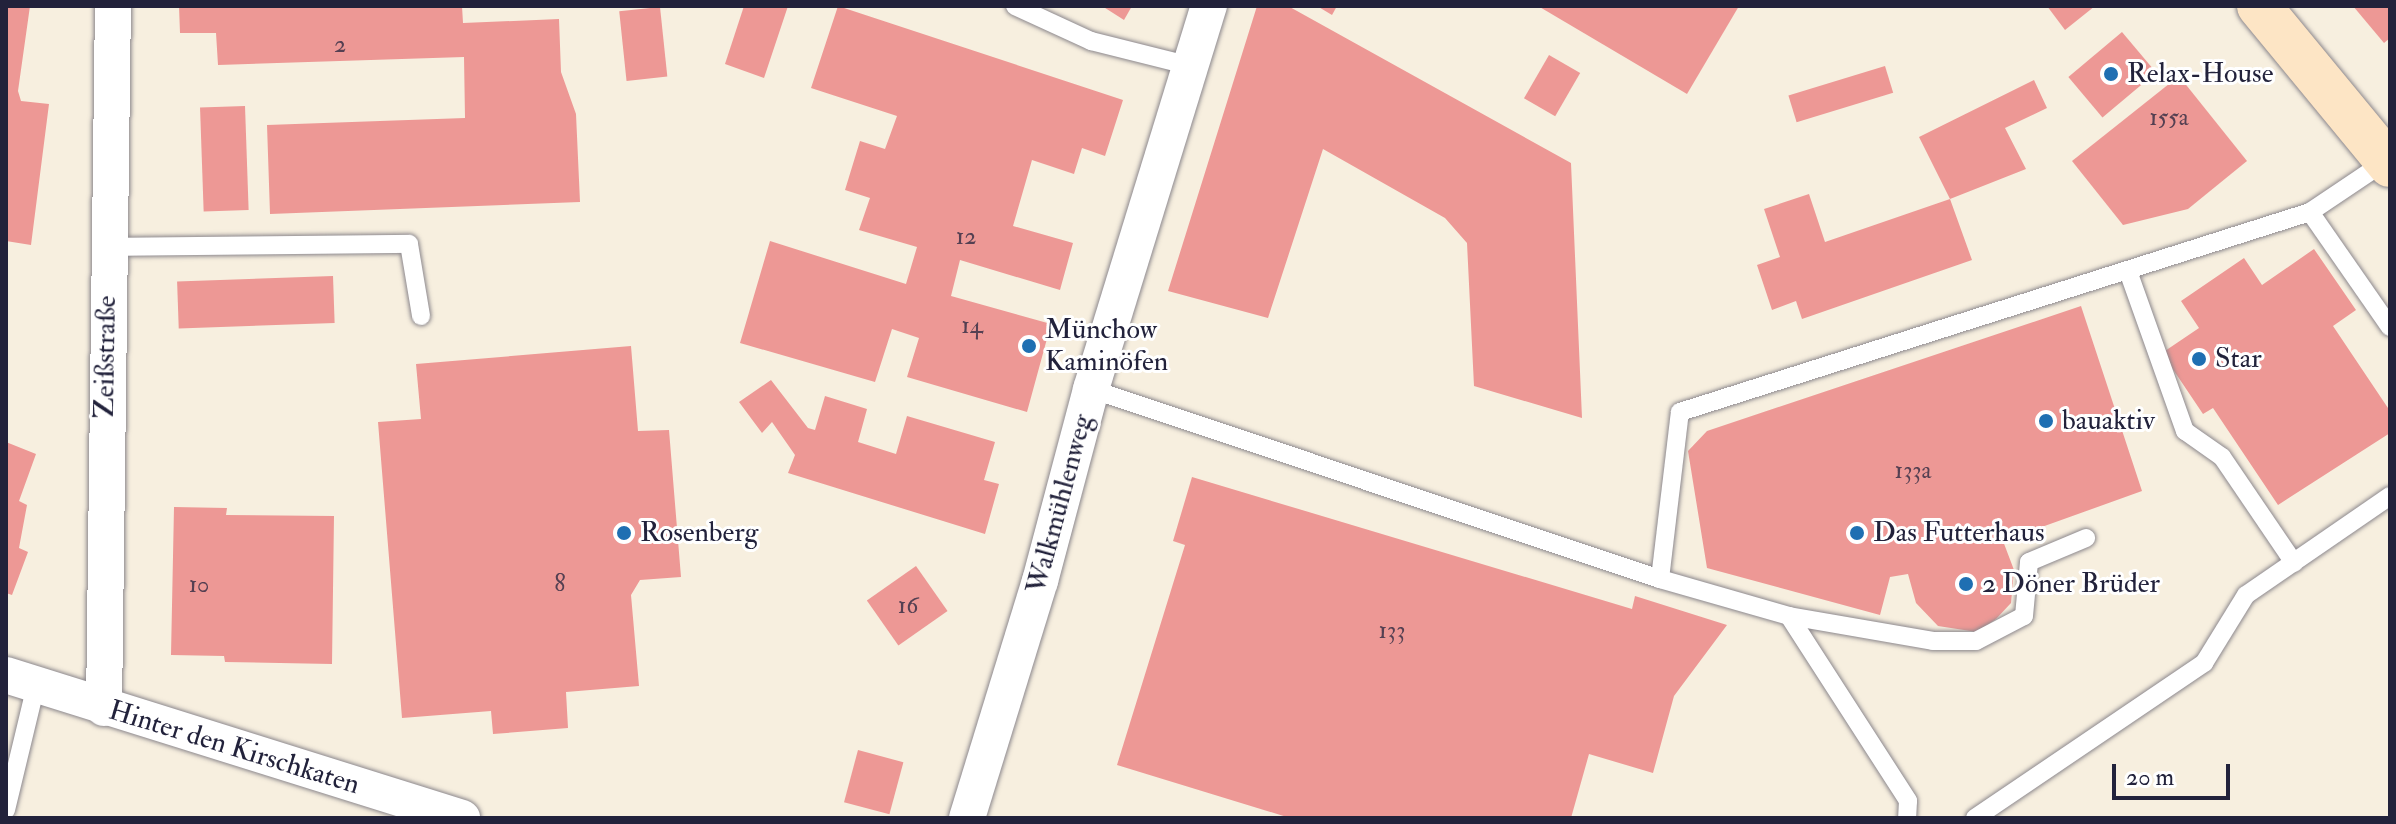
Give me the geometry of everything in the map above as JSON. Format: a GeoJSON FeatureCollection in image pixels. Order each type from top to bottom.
{"type":"FeatureCollection","features":[{"type":"Feature","properties":{"kind":"main road"},"geometry":{"type":"LineString","coordinates":[[2259,6],[2388,163]]}},
{"type":"Feature","properties":{"kind":"street","name":"Zeißstraße"},"geometry":{"type":"LineString","coordinates":[[104,708],[113,6]]}},
{"type":"Feature","properties":{"kind":"street","name":"Walkmühlenweg"},"geometry":{"type":"LineString","coordinates":[[967,818],[1040,581],[1091,389],[1209,6]]}},
{"type":"Feature","properties":{"kind":"street","name":"Hinter den Kirschkaten"},"geometry":{"type":"LineString","coordinates":[[21,680],[462,818]]}},
{"type":"Feature","properties":{"kind":"lane"},"geometry":{"type":"LineString","coordinates":[[1015,6],[1091,41],[1191,66]]}},
{"type":"Feature","properties":{"kind":"lane"},"geometry":{"type":"LineString","coordinates":[[1660,579],[1680,412],[2310,212],[2388,163]]}},
{"type":"Feature","properties":{"kind":"lane"},"geometry":{"type":"LineString","coordinates":[[2310,212],[2390,327]]}},
{"type":"Feature","properties":{"kind":"lane"},"geometry":{"type":"LineString","coordinates":[[108,247],[409,244],[421,316]]}},
{"type":"Feature","properties":{"kind":"lane"},"geometry":{"type":"LineString","coordinates":[[2128,271],[2185,431],[2222,457],[2294,563]]}},
{"type":"Feature","properties":{"kind":"lane"},"geometry":{"type":"LineString","coordinates":[[1091,389],[1660,579],[1789,616],[1933,641],[1976,641],[2024,616],[2029,562],[2086,538]]}},
{"type":"Feature","properties":{"kind":"lane"},"geometry":{"type":"LineString","coordinates":[[1975,818],[2204,663],[2246,595],[2390,496]]}},
{"type":"Feature","properties":{"kind":"lane"},"geometry":{"type":"LineString","coordinates":[[1789,616],[1908,801],[1907,818]]}},
{"type":"Feature","properties":{"kind":"lane"},"geometry":{"type":"LineString","coordinates":[[6,810],[21,680]]}},
{"type":"Feature","properties":{"kind":"building"},"geometry":{"type":"Polygon","coordinates":[[[6,6],[30,6],[18,91],[21,101],[49,104],[31,245],[6,241],[6,6]]]}},
{"type":"Feature","properties":{"kind":"building"},"geometry":{"type":"Polygon","coordinates":[[[179,6],[462,6],[463,23],[559,19],[561,72],[576,114],[580,202],[270,214],[267,125],[465,118],[464,57],[218,65],[216,33],[180,33],[179,6]]]}},
{"type":"Feature","properties":{"kind":"building"},"geometry":{"type":"Polygon","coordinates":[[[744,6],[788,6],[764,78],[725,64],[744,6]]]}},
{"type":"Feature","properties":{"kind":"building"},"geometry":{"type":"Polygon","coordinates":[[[838,6],[1123,100],[1105,156],[1082,148],[1074,174],[1032,160],[1013,226],[1073,243],[1060,290],[960,260],[951,296],[1051,324],[1027,412],[907,377],[919,338],[892,329],[875,382],[740,343],[770,241],[906,284],[917,247],[859,230],[870,198],[845,190],[860,141],[885,149],[897,116],[811,88],[838,6]]]}},
{"type":"Feature","properties":{"kind":"building"},"geometry":{"type":"Polygon","coordinates":[[[1102,6],[1132,6],[1124,20],[1102,6]]]}},
{"type":"Feature","properties":{"kind":"building"},"geometry":{"type":"Polygon","coordinates":[[[1257,6],[1288,6],[1571,163],[1582,418],[1474,386],[1467,243],[1445,218],[1323,149],[1268,318],[1168,291],[1257,6]]]}},
{"type":"Feature","properties":{"kind":"building"},"geometry":{"type":"Polygon","coordinates":[[[1317,6],[1337,6],[1332,15],[1317,6]]]}},
{"type":"Feature","properties":{"kind":"building"},"geometry":{"type":"Polygon","coordinates":[[[1538,6],[1739,6],[1687,94],[1538,6]]]}},
{"type":"Feature","properties":{"kind":"building"},"geometry":{"type":"Polygon","coordinates":[[[2047,6],[2095,6],[2065,30],[2047,6]]]}},
{"type":"Feature","properties":{"kind":"building"},"geometry":{"type":"Polygon","coordinates":[[[2353,6],[2390,6],[2390,38],[2384,43],[2353,6]]]}},
{"type":"Feature","properties":{"kind":"building"},"geometry":{"type":"Polygon","coordinates":[[[660,7],[667,77],[627,81],[619,11],[660,7]]]}},
{"type":"Feature","properties":{"kind":"building","name":"Relax-House"},"geometry":{"type":"Polygon","coordinates":[[[2122,32],[2156,73],[2102,118],[2068,77],[2122,32]]]}},
{"type":"Feature","properties":{"kind":"building"},"geometry":{"type":"Polygon","coordinates":[[[1549,55],[1580,73],[1555,116],[1524,98],[1549,55]]]}},
{"type":"Feature","properties":{"kind":"building"},"geometry":{"type":"Polygon","coordinates":[[[1885,66],[1893,93],[1797,122],[1788,96],[1885,66]]]}},
{"type":"Feature","properties":{"kind":"building"},"geometry":{"type":"Polygon","coordinates":[[[2179,76],[2247,161],[2188,209],[2123,225],[2072,161],[2179,76]]]}},
{"type":"Feature","properties":{"kind":"building"},"geometry":{"type":"Polygon","coordinates":[[[2034,80],[2047,108],[2005,128],[2026,169],[1950,199],[1919,137],[2034,80]]]}},
{"type":"Feature","properties":{"kind":"building"},"geometry":{"type":"Polygon","coordinates":[[[245,106],[249,210],[204,212],[200,108],[245,106]]]}},
{"type":"Feature","properties":{"kind":"building"},"geometry":{"type":"Polygon","coordinates":[[[1809,194],[1825,242],[1950,199],[1972,260],[1802,319],[1796,301],[1772,310],[1757,265],[1780,257],[1764,209],[1809,194]]]}},
{"type":"Feature","properties":{"kind":"building"},"geometry":{"type":"Polygon","coordinates":[[[2314,249],[2356,310],[2333,326],[2390,411],[2390,433],[2278,505],[2213,408],[2203,414],[2162,353],[2199,328],[2181,301],[2244,258],[2262,285],[2314,249]]]}},
{"type":"Feature","properties":{"kind":"building"},"geometry":{"type":"Polygon","coordinates":[[[333,276],[335,323],[179,328],[177,281],[333,276]]]}},
{"type":"Feature","properties":{"kind":"building"},"geometry":{"type":"Polygon","coordinates":[[[2081,306],[2142,491],[2003,541],[2014,570],[2011,603],[1996,619],[1977,632],[1938,626],[1916,603],[1908,574],[1890,577],[1880,615],[1707,568],[1688,451],[1707,431],[2081,306]]]}},
{"type":"Feature","properties":{"kind":"building"},"geometry":{"type":"Polygon","coordinates":[[[631,346],[638,431],[669,430],[681,577],[640,580],[631,595],[639,686],[566,692],[568,728],[493,734],[491,711],[402,718],[378,422],[421,419],[416,364],[631,346]]]}},
{"type":"Feature","properties":{"kind":"building"},"geometry":{"type":"Polygon","coordinates":[[[771,380],[808,428],[815,430],[825,396],[867,409],[858,442],[896,454],[907,416],[995,442],[984,480],[999,484],[985,534],[788,473],[795,455],[772,422],[762,433],[739,402],[771,380]]]}},
{"type":"Feature","properties":{"kind":"building"},"geometry":{"type":"Polygon","coordinates":[[[6,442],[36,454],[19,501],[27,505],[19,548],[28,552],[12,595],[6,593],[6,442]]]}},
{"type":"Feature","properties":{"kind":"building"},"geometry":{"type":"Polygon","coordinates":[[[1192,477],[1632,609],[1635,596],[1727,625],[1674,696],[1653,773],[1589,754],[1571,818],[1290,818],[1117,765],[1185,545],[1173,541],[1192,477]]]}},
{"type":"Feature","properties":{"kind":"building"},"geometry":{"type":"Polygon","coordinates":[[[174,507],[227,508],[226,515],[334,516],[332,664],[225,662],[224,656],[171,655],[174,507]]]}},
{"type":"Feature","properties":{"kind":"building"},"geometry":{"type":"Polygon","coordinates":[[[916,566],[948,611],[898,645],[867,600],[916,566]]]}},
{"type":"Feature","properties":{"kind":"building"},"geometry":{"type":"Polygon","coordinates":[[[858,750],[903,762],[889,814],[844,802],[858,750]]]}},
{"type":"Feature","properties":{"kind":"place","name":"Relax-House"},"geometry":{"type":"Point","coordinates":[2111,74]}},
{"type":"Feature","properties":{"kind":"place","name":"Münchow Kaminöfen"},"geometry":{"type":"Point","coordinates":[1029,346]}},
{"type":"Feature","properties":{"kind":"place","name":"Star"},"geometry":{"type":"Point","coordinates":[2199,359]}},
{"type":"Feature","properties":{"kind":"place","name":"bauaktiv"},"geometry":{"type":"Point","coordinates":[2046,421]}},
{"type":"Feature","properties":{"kind":"place","name":"Rosenberg"},"geometry":{"type":"Point","coordinates":[624,533]}},
{"type":"Feature","properties":{"kind":"place","name":"Das Futterhaus"},"geometry":{"type":"Point","coordinates":[1857,533]}},
{"type":"Feature","properties":{"kind":"place","name":"2 Döner Brüder"},"geometry":{"type":"Point","coordinates":[1966,584]}}]}
